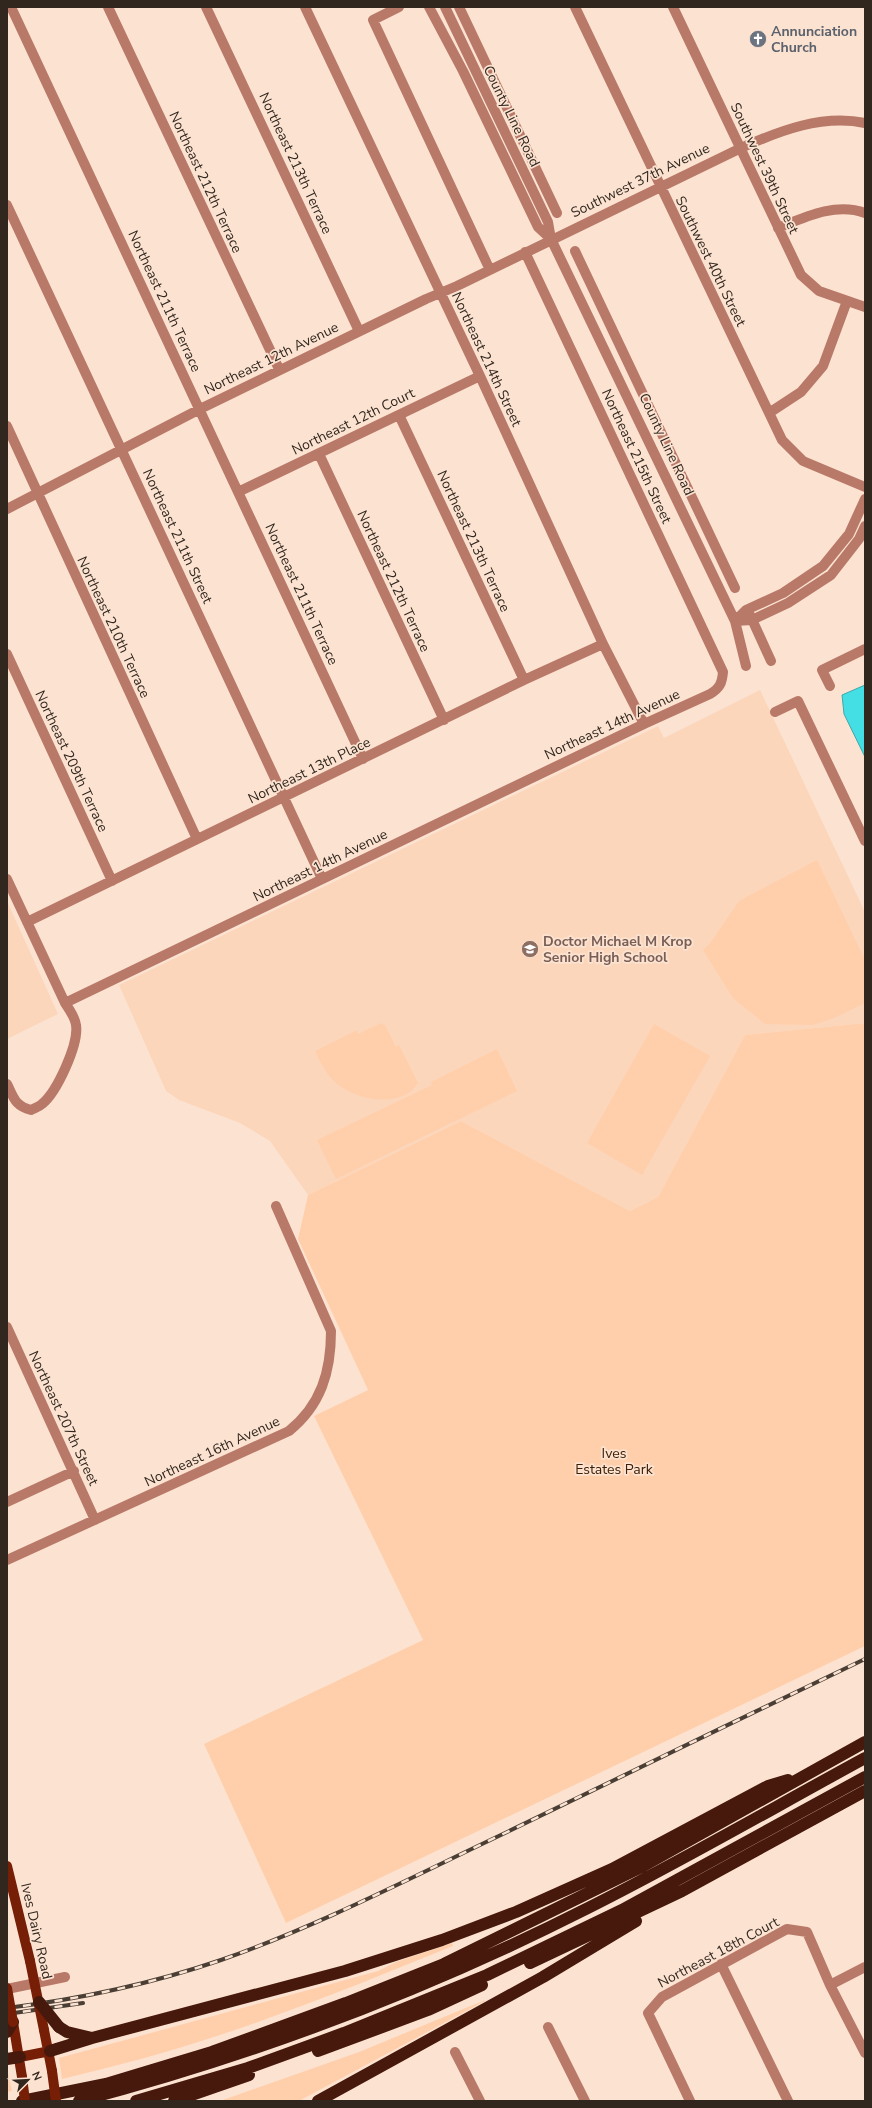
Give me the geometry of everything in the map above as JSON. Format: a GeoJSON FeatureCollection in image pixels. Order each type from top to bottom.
{"type":"FeatureCollection","features":[{"type":"Feature","properties":{"kind":"highway"},"geometry":{"type":"LineString","coordinates":[[22,2101],[106,2084],[212,2052],[346,2003],[444,1964],[642,1866],[865,1742]]}},
{"type":"Feature","properties":{"kind":"highway"},"geometry":{"type":"LineString","coordinates":[[79,2101],[136,2086],[230,2057],[376,2003],[493,1954],[588,1908],[865,1758]]}},
{"type":"Feature","properties":{"kind":"highway"},"geometry":{"type":"LineString","coordinates":[[50,2051],[92,2038],[345,1971],[442,1940],[516,1912],[612,1869],[768,1786],[810,1773]]}},
{"type":"Feature","properties":{"kind":"highway"},"geometry":{"type":"LineString","coordinates":[[136,2101],[248,2068],[344,2033],[488,1975],[622,1910],[865,1777]]}},
{"type":"Feature","properties":{"kind":"highway"},"geometry":{"type":"LineString","coordinates":[[318,2101],[543,1977],[682,1891],[865,1791]]}},
{"type":"Feature","properties":{"kind":"highway"},"geometry":{"type":"LineString","coordinates":[[174,2101],[341,2043],[428,2010],[682,1891]]}},
{"type":"Feature","properties":{"kind":"highway"},"geometry":{"type":"LineString","coordinates":[[39,2002],[59,2027],[66,2032],[92,2038]]}},
{"type":"Feature","properties":{"kind":"highway"},"geometry":{"type":"LineString","coordinates":[[7,2059],[20,2057]]}},
{"type":"Feature","properties":{"kind":"main road","name":"Ives Dairy Road"},"geometry":{"type":"LineString","coordinates":[[7,1866],[50,2051]]}},
{"type":"Feature","properties":{"kind":"main road"},"geometry":{"type":"LineString","coordinates":[[7,1989],[12,2029],[20,2057],[25,2101]]}},
{"type":"Feature","properties":{"kind":"main road"},"geometry":{"type":"LineString","coordinates":[[20,2057],[50,2051],[56,2101]]}},
{"type":"Feature","properties":{"kind":"street","name":"Northeast 211th Terrace"},"geometry":{"type":"LineString","coordinates":[[11,7],[363,759]]}},
{"type":"Feature","properties":{"kind":"street","name":"Northeast 212th Terrace"},"geometry":{"type":"LineString","coordinates":[[108,7],[279,369]]}},
{"type":"Feature","properties":{"kind":"street","name":"Northeast 213th Terrace"},"geometry":{"type":"LineString","coordinates":[[206,7],[359,331]]}},
{"type":"Feature","properties":{"kind":"street","name":"Northeast 214th Street"},"geometry":{"type":"LineString","coordinates":[[305,7],[480,376],[603,644],[644,724]]}},
{"type":"Feature","properties":{"kind":"street"},"geometry":{"type":"LineString","coordinates":[[399,7],[373,20],[490,270]]}},
{"type":"Feature","properties":{"kind":"street","name":"County Line Road"},"geometry":{"type":"LineString","coordinates":[[429,7],[463,71],[538,227],[551,239]]}},
{"type":"Feature","properties":{"kind":"street"},"geometry":{"type":"LineString","coordinates":[[438,7],[460,49],[466,52]]}},
{"type":"Feature","properties":{"kind":"street","name":"County Line Road"},"geometry":{"type":"LineString","coordinates":[[445,7],[548,222],[551,239],[735,621],[746,666]]}},
{"type":"Feature","properties":{"kind":"street"},"geometry":{"type":"LineString","coordinates":[[459,7],[557,213]]}},
{"type":"Feature","properties":{"kind":"street","name":"Southwest 40th Street"},"geometry":{"type":"LineString","coordinates":[[575,7],[659,186],[782,440],[803,461],[865,487]]}},
{"type":"Feature","properties":{"kind":"street","name":"Southwest 39th Street"},"geometry":{"type":"LineString","coordinates":[[673,7],[801,275],[809,284],[819,291],[865,307]]}},
{"type":"Feature","properties":{"kind":"street","name":"Southwest 37th Avenue"},"geometry":{"type":"LineString","coordinates":[[551,239],[659,186],[780,131],[820,122],[852,120],[865,122]]}},
{"type":"Feature","properties":{"kind":"street","name":"Northeast 211th Street"},"geometry":{"type":"LineString","coordinates":[[7,205],[322,879]]}},
{"type":"Feature","properties":{"kind":"street"},"geometry":{"type":"LineString","coordinates":[[778,228],[808,215],[833,210],[857,210],[865,213]]}},
{"type":"Feature","properties":{"kind":"street","name":"Northeast 12th Avenue"},"geometry":{"type":"LineString","coordinates":[[7,509],[38,494],[121,448],[279,369],[440,292],[490,270],[551,239]]}},
{"type":"Feature","properties":{"kind":"street"},"geometry":{"type":"LineString","coordinates":[[575,251],[735,588]]}},
{"type":"Feature","properties":{"kind":"street","name":"Northeast 215th Street"},"geometry":{"type":"LineString","coordinates":[[525,252],[723,672]]}},
{"type":"Feature","properties":{"kind":"street"},"geometry":{"type":"LineString","coordinates":[[769,413],[801,392],[823,366],[847,301]]}},
{"type":"Feature","properties":{"kind":"street","name":"Northeast 12th Court"},"geometry":{"type":"LineString","coordinates":[[238,492],[480,376]]}},
{"type":"Feature","properties":{"kind":"street","name":"Northeast 213th Terrace"},"geometry":{"type":"LineString","coordinates":[[399,415],[524,680]]}},
{"type":"Feature","properties":{"kind":"street","name":"Northeast 210th Terrace"},"geometry":{"type":"LineString","coordinates":[[7,426],[197,839]]}},
{"type":"Feature","properties":{"kind":"street","name":"Northeast 212th Terrace"},"geometry":{"type":"LineString","coordinates":[[319,454],[444,720]]}},
{"type":"Feature","properties":{"kind":"street"},"geometry":{"type":"LineString","coordinates":[[735,621],[747,610],[783,593],[823,566],[849,534],[865,498]]}},
{"type":"Feature","properties":{"kind":"street"},"geometry":{"type":"LineString","coordinates":[[735,621],[752,620],[788,603],[831,575],[859,540],[865,526]]}},
{"type":"Feature","properties":{"kind":"street"},"geometry":{"type":"LineString","coordinates":[[747,610],[771,661]]}},
{"type":"Feature","properties":{"kind":"street","name":"Northeast 13th Place"},"geometry":{"type":"LineString","coordinates":[[27,922],[285,798],[524,680],[603,644]]}},
{"type":"Feature","properties":{"kind":"street"},"geometry":{"type":"LineString","coordinates":[[830,686],[822,670],[865,649]]}},
{"type":"Feature","properties":{"kind":"street","name":"Northeast 209th Terrace"},"geometry":{"type":"LineString","coordinates":[[7,654],[112,881]]}},
{"type":"Feature","properties":{"kind":"street","name":"Northeast 14th Avenue"},"geometry":{"type":"LineString","coordinates":[[65,1003],[644,724],[710,694],[718,689],[722,682],[723,672]]}},
{"type":"Feature","properties":{"kind":"street"},"geometry":{"type":"LineString","coordinates":[[775,712],[798,701],[865,841]]}},
{"type":"Feature","properties":{"kind":"street"},"geometry":{"type":"LineString","coordinates":[[7,880],[76,1024],[76,1033],[69,1058],[53,1092],[42,1104],[31,1110],[21,1108],[15,1101],[7,1084]]}},
{"type":"Feature","properties":{"kind":"street","name":"Northeast 16th Avenue"},"geometry":{"type":"LineString","coordinates":[[7,1560],[289,1431],[302,1420],[312,1408],[320,1394],[326,1374],[331,1347],[331,1331],[276,1206]]}},
{"type":"Feature","properties":{"kind":"street","name":"Northeast 207th Street"},"geometry":{"type":"LineString","coordinates":[[7,1327],[95,1520]]}},
{"type":"Feature","properties":{"kind":"street"},"geometry":{"type":"LineString","coordinates":[[7,1502],[74,1472]]}},
{"type":"Feature","properties":{"kind":"street","name":"Northeast 18th Court"},"geometry":{"type":"LineString","coordinates":[[690,2101],[648,2013],[662,1997],[787,1928],[807,1932],[830,1985]]}},
{"type":"Feature","properties":{"kind":"street"},"geometry":{"type":"LineString","coordinates":[[721,1964],[788,2101]]}},
{"type":"Feature","properties":{"kind":"street"},"geometry":{"type":"LineString","coordinates":[[865,1967],[830,1985],[865,2053]]}},
{"type":"Feature","properties":{"kind":"street"},"geometry":{"type":"LineString","coordinates":[[7,1989],[65,1977]]}},
{"type":"Feature","properties":{"kind":"street"},"geometry":{"type":"LineString","coordinates":[[548,2027],[585,2101]]}},
{"type":"Feature","properties":{"kind":"street"},"geometry":{"type":"LineString","coordinates":[[455,2052],[480,2101]]}},
{"type":"Feature","properties":{"kind":"shaded area","name":"Doctor Michael M Krop Senior High School"},"geometry":{"type":"Polygon","coordinates":[[[760,690],[865,912],[865,1023],[745,1035],[658,1197],[630,1211],[461,1121],[308,1195],[270,1141],[240,1123],[179,1100],[166,1091],[119,985],[658,726],[664,738],[760,690]]]}},
{"type":"Feature","properties":{"kind":"shaded area"},"geometry":{"type":"Polygon","coordinates":[[[7,901],[58,1014],[7,1039],[7,901]]]}},
{"type":"Feature","properties":{"kind":"green space"},"geometry":{"type":"Polygon","coordinates":[[[817,860],[865,960],[865,1003],[832,1019],[812,1025],[765,1024],[733,998],[703,950],[711,942],[739,901],[817,860]]]}},
{"type":"Feature","properties":{"kind":"green space"},"geometry":{"type":"Polygon","coordinates":[[[381,1023],[385,1025],[396,1047],[399,1045],[418,1083],[410,1092],[401,1097],[380,1100],[359,1096],[340,1086],[328,1074],[315,1051],[357,1030],[358,1034],[381,1023]]]}},
{"type":"Feature","properties":{"kind":"green space","name":"Ives Estates Park"},"geometry":{"type":"Polygon","coordinates":[[[865,1023],[865,1646],[286,1923],[204,1744],[423,1640],[314,1416],[368,1390],[298,1239],[308,1195],[461,1121],[630,1211],[658,1197],[745,1035],[865,1023]]]}},
{"type":"Feature","properties":{"kind":"green space"},"geometry":{"type":"Polygon","coordinates":[[[654,1024],[710,1056],[642,1175],[587,1143],[654,1024]]]}},
{"type":"Feature","properties":{"kind":"green space"},"geometry":{"type":"Polygon","coordinates":[[[497,1049],[517,1091],[336,1179],[317,1140],[432,1085],[431,1082],[497,1049]]]}},
{"type":"Feature","properties":{"kind":"green space"},"geometry":{"type":"Polygon","coordinates":[[[452,1943],[453,1946],[281,2014],[163,2053],[62,2079],[59,2058],[378,1971],[396,1962],[452,1943]]]}},
{"type":"Feature","properties":{"kind":"green space"},"geometry":{"type":"Polygon","coordinates":[[[485,2000],[299,2101],[220,2101],[359,2052],[485,2000]]]}},
{"type":"Feature","properties":{"kind":"green space"},"geometry":{"type":"Polygon","coordinates":[[[7,2068],[12,2091],[7,2092],[7,2068]]]}},
{"type":"Feature","properties":{"kind":"water"},"geometry":{"type":"Polygon","coordinates":[[[865,685],[865,757],[844,714],[842,695],[865,685]]]}},
{"type":"Feature","properties":{"kind":"railway"},"geometry":{"type":"LineString","coordinates":[[7,2008],[115,1990],[195,1969],[257,1947],[328,1917],[398,1884],[865,1659]]}},
{"type":"Feature","properties":{"kind":"railway"},"geometry":{"type":"LineString","coordinates":[[7,2014],[83,2003]]}},
{"type":"Feature","properties":{"kind":"place","name":"Annunciation Church"},"geometry":{"type":"Point","coordinates":[758,39]}},
{"type":"Feature","properties":{"kind":"place","name":"Doctor Michael M Krop Senior High School"},"geometry":{"type":"Point","coordinates":[530,949]}}]}
